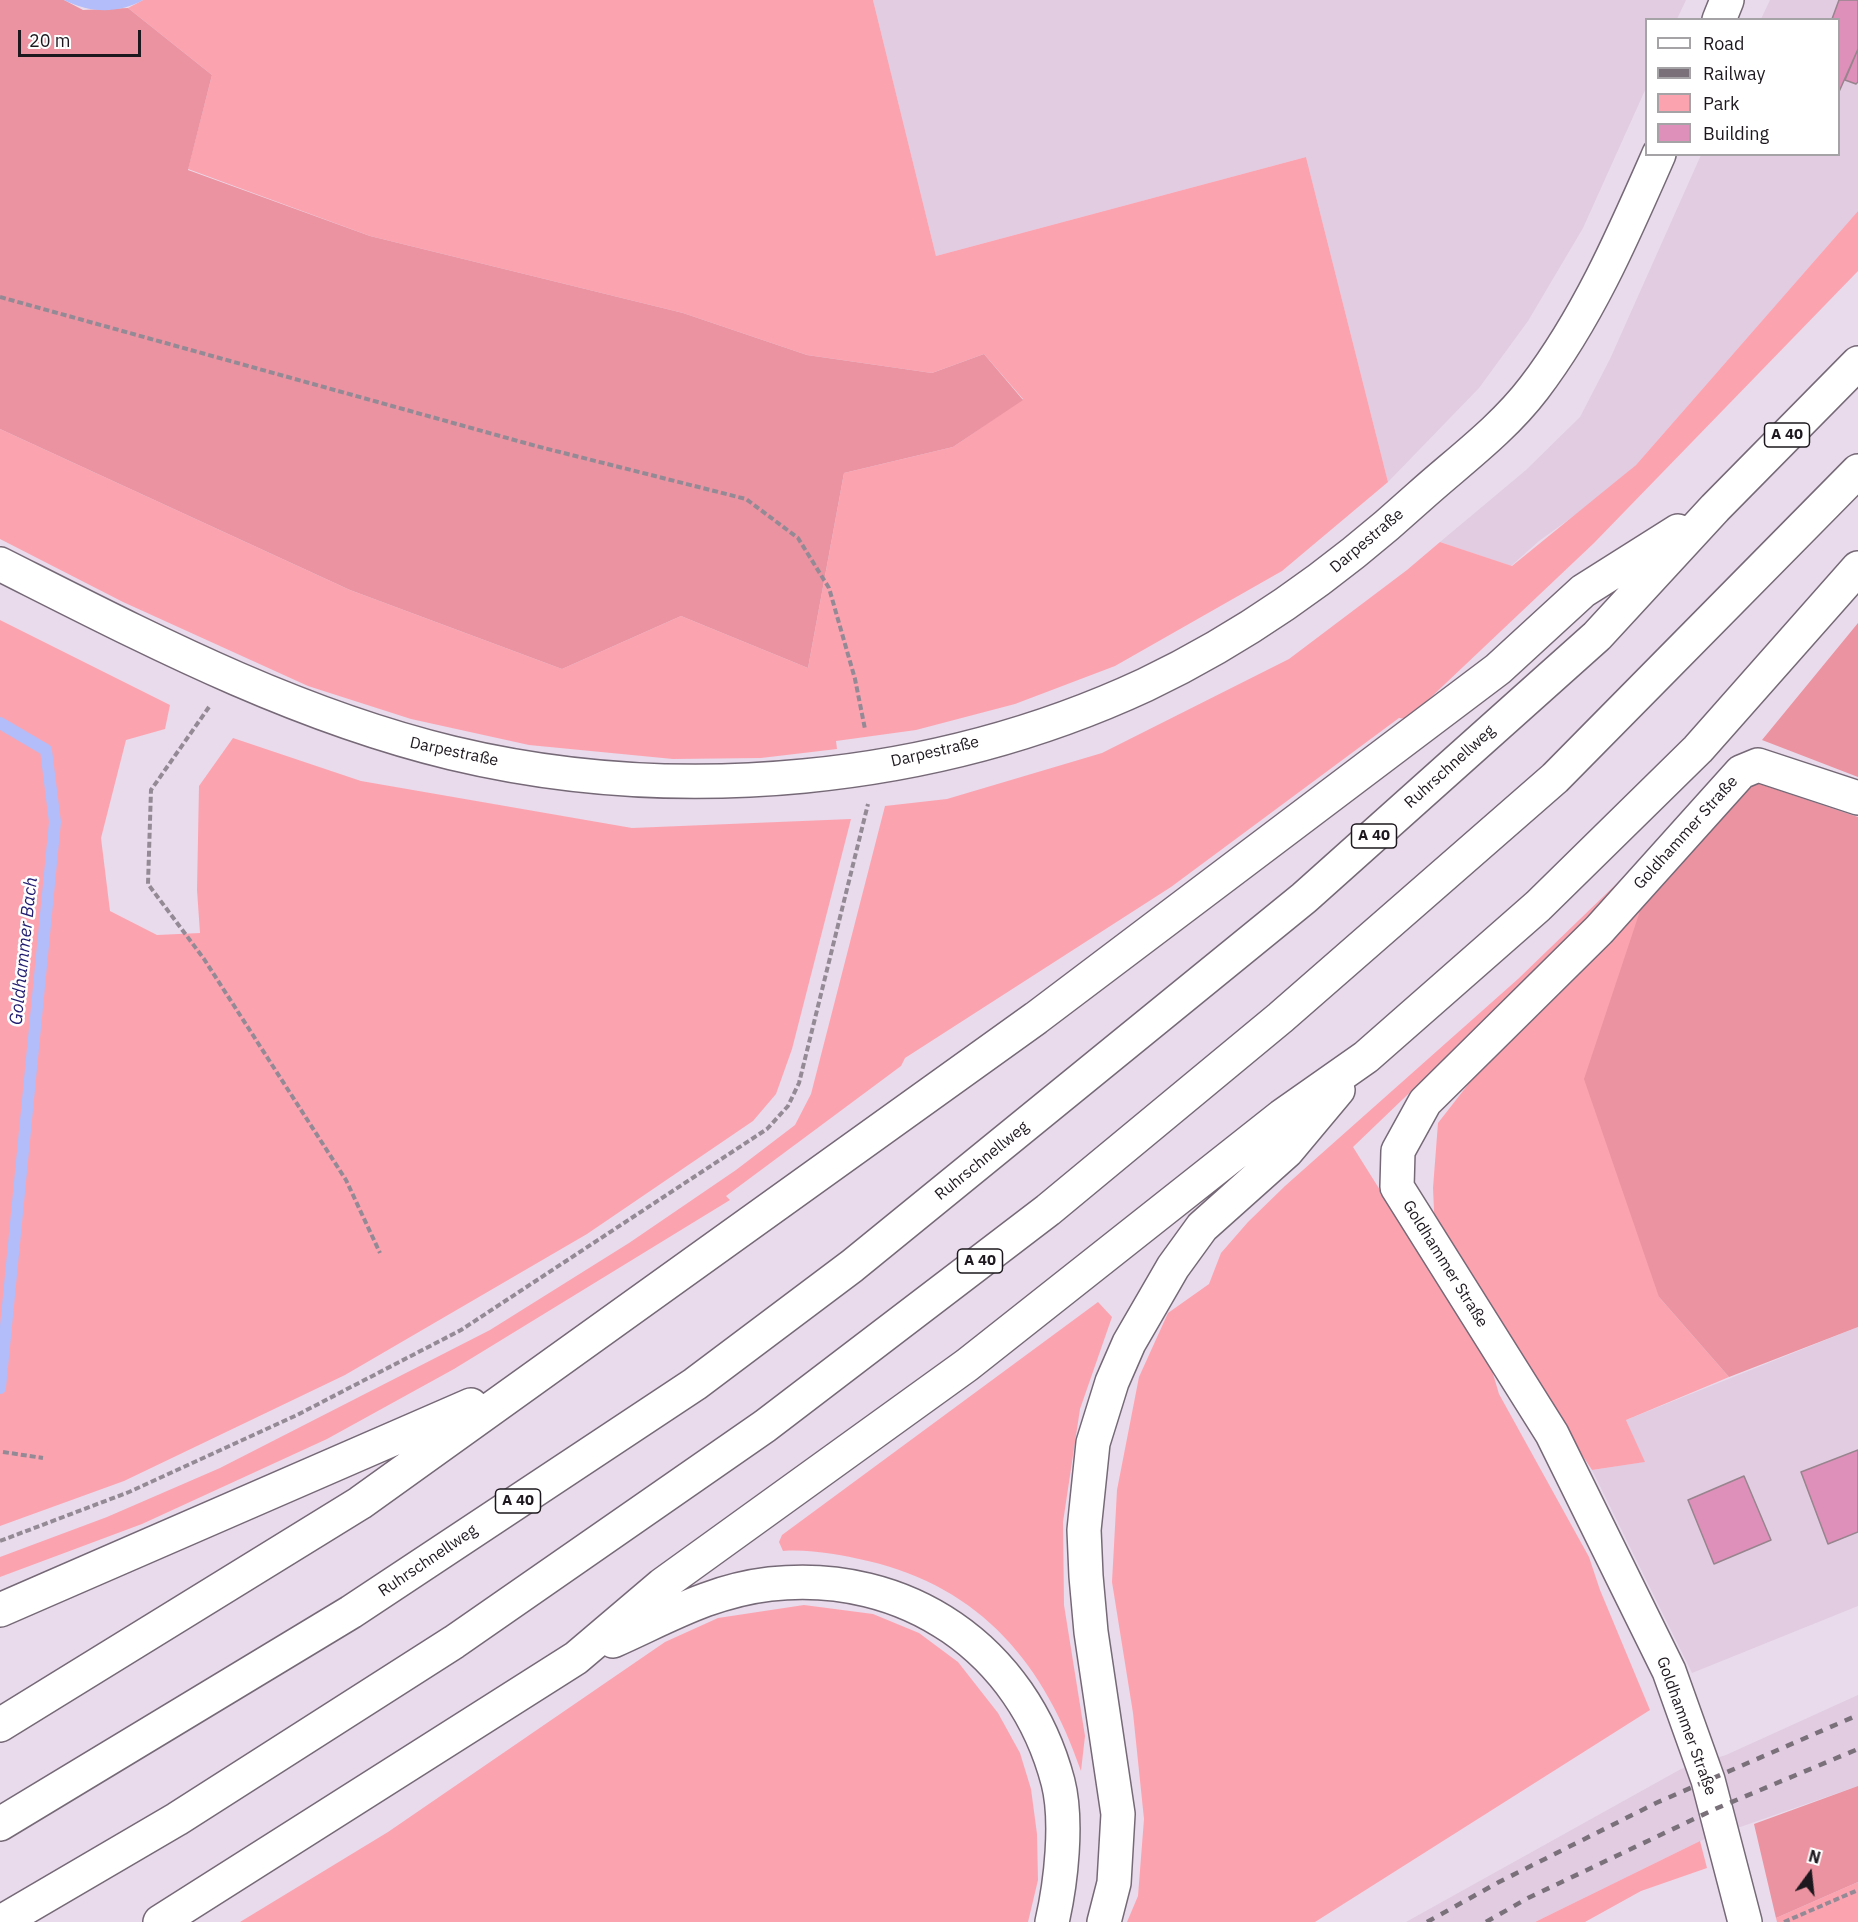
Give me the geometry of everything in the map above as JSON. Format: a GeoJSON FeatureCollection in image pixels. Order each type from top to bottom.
{"type":"FeatureCollection","features":[{"type":"Feature","properties":{"kind":"main road"},"geometry":{"type":"LineString","coordinates":[[1720,18],[1727,0]]}},
{"type":"Feature","properties":{"kind":"main road","name":"Darpestraße"},"geometry":{"type":"LineString","coordinates":[[0,564],[194,662],[230,677],[329,718],[389,737],[458,754],[593,776],[653,781],[721,780],[834,771],[932,754],[1031,728],[1145,684],[1236,635],[1284,606],[1328,574],[1495,431],[1531,393],[1585,312],[1658,156]]}},
{"type":"Feature","properties":{"kind":"main road","name":"Ruhrschnellweg"},"geometry":{"type":"LineString","coordinates":[[0,1824],[351,1612],[695,1384],[852,1266],[1304,898],[1597,636],[1715,508],[1858,363]]}},
{"type":"Feature","properties":{"kind":"main road","name":"A 40"},"geometry":{"type":"LineString","coordinates":[[1,1922],[177,1819],[454,1642],[765,1426],[1048,1210],[1280,1018],[1555,778],[1858,471]]}},
{"type":"Feature","properties":{"kind":"main road"},"geometry":{"type":"LineString","coordinates":[[0,1725],[360,1503],[1045,1011],[1498,669],[1583,591],[1715,508]]}},
{"type":"Feature","properties":{"kind":"main road"},"geometry":{"type":"LineString","coordinates":[[576,1658],[662,1585],[967,1365],[1282,1116],[1366,1057],[1538,906],[1698,749],[1858,568]]}},
{"type":"Feature","properties":{"kind":"main road","name":"Goldhammer Straße"},"geometry":{"type":"LineString","coordinates":[[1745,1922],[1708,1780],[1669,1671],[1552,1434],[1397,1187],[1398,1151],[1425,1102],[1599,930],[1741,772],[1758,765],[1858,798]]}},
{"type":"Feature","properties":{"kind":"main road"},"geometry":{"type":"LineString","coordinates":[[1104,1922],[1114,1883],[1119,1814],[1091,1632],[1086,1576],[1084,1530],[1093,1443],[1112,1382],[1129,1343],[1173,1267],[1202,1227],[1287,1151],[1366,1057]]}},
{"type":"Feature","properties":{"kind":"main road"},"geometry":{"type":"LineString","coordinates":[[0,1610],[531,1379]]}},
{"type":"Feature","properties":{"kind":"main road"},"geometry":{"type":"LineString","coordinates":[[160,1922],[576,1658],[693,1602],[732,1590],[772,1584],[855,1586],[897,1598],[933,1613],[969,1640],[1002,1674],[1027,1708],[1059,1783],[1062,1844],[1053,1922]]}},
{"type":"Feature","properties":{"kind":"path"},"geometry":{"type":"LineString","coordinates":[[0,297],[536,446],[746,500],[798,538],[829,588],[855,679],[872,765],[868,805],[799,1083],[788,1106],[767,1129],[461,1330],[297,1415],[129,1492],[0,1541]]}},
{"type":"Feature","properties":{"kind":"path"},"geometry":{"type":"LineString","coordinates":[[230,677],[151,790],[148,884],[204,959],[346,1180],[380,1253]]}},
{"type":"Feature","properties":{"kind":"path"},"geometry":{"type":"LineString","coordinates":[[3,1452],[43,1458]]}},
{"type":"Feature","properties":{"kind":"path"},"geometry":{"type":"LineString","coordinates":[[1784,1922],[1858,1890]]}},
{"type":"Feature","properties":{"kind":"shaded area"},"geometry":{"type":"Polygon","coordinates":[[[0,0],[64,0],[83,10],[128,8],[212,75],[188,170],[370,236],[683,313],[807,355],[932,373],[984,354],[1023,400],[953,447],[844,473],[808,668],[681,616],[562,669],[350,590],[0,429],[0,0]]]}},
{"type":"Feature","properties":{"kind":"shaded area"},"geometry":{"type":"Polygon","coordinates":[[[873,0],[1686,0],[1677,18],[1645,18],[1645,90],[1583,228],[1528,321],[1479,388],[1388,482],[1306,157],[936,256],[873,0]]]}},
{"type":"Feature","properties":{"kind":"shaded area"},"geometry":{"type":"Polygon","coordinates":[[[1770,0],[1858,0],[1858,211],[1636,465],[1600,497],[1539,541],[1511,566],[1440,542],[1526,470],[1580,417],[1610,359],[1701,156],[1840,156],[1840,18],[1761,18],[1770,0]]]}},
{"type":"Feature","properties":{"kind":"shaded area"},"geometry":{"type":"Polygon","coordinates":[[[1858,623],[1858,777],[1762,740],[1858,623]]]}},
{"type":"Feature","properties":{"kind":"shaded area"},"geometry":{"type":"Polygon","coordinates":[[[1754,782],[1858,817],[1858,1327],[1729,1377],[1659,1297],[1584,1079],[1645,896],[1754,782]]]}},
{"type":"Feature","properties":{"kind":"shaded area"},"geometry":{"type":"Polygon","coordinates":[[[1858,1327],[1858,1606],[1692,1673],[1592,1470],[1644,1462],[1626,1420],[1858,1327]]]}},
{"type":"Feature","properties":{"kind":"shaded area"},"geometry":{"type":"Polygon","coordinates":[[[1858,1695],[1858,1786],[1700,1841],[1535,1922],[1406,1922],[1681,1769],[1726,1755],[1858,1695]]]}},
{"type":"Feature","properties":{"kind":"shaded area"},"geometry":{"type":"Polygon","coordinates":[[[1858,1786],[1858,1882],[1776,1918],[1754,1824],[1858,1786]]]}},
{"type":"Feature","properties":{"kind":"green space"},"geometry":{"type":"Polygon","coordinates":[[[143,0],[873,0],[936,256],[1306,157],[1388,482],[1282,571],[1115,666],[1015,704],[916,730],[836,741],[837,749],[761,758],[673,759],[529,745],[411,719],[308,686],[123,602],[0,539],[0,429],[350,590],[562,669],[681,616],[808,668],[844,473],[953,447],[1023,399],[984,354],[932,373],[807,355],[683,313],[370,236],[188,169],[212,75],[128,8],[143,0]]]}},
{"type":"Feature","properties":{"kind":"green space"},"geometry":{"type":"Polygon","coordinates":[[[1858,211],[1858,271],[1594,543],[1408,719],[1399,718],[1171,887],[905,1058],[901,1066],[726,1196],[730,1200],[454,1369],[327,1439],[142,1524],[0,1577],[0,1557],[107,1517],[220,1468],[490,1330],[629,1243],[736,1170],[795,1125],[811,1094],[885,806],[947,799],[1102,753],[1289,659],[1407,570],[1440,542],[1512,566],[1636,465],[1858,211]]]}},
{"type":"Feature","properties":{"kind":"green space"},"geometry":{"type":"Polygon","coordinates":[[[0,620],[170,705],[165,729],[126,740],[101,838],[110,911],[157,935],[200,933],[197,890],[199,786],[233,738],[361,781],[632,828],[851,819],[792,1049],[776,1094],[753,1121],[587,1234],[345,1375],[124,1481],[0,1526],[0,620]]]}},
{"type":"Feature","properties":{"kind":"green space"},"geometry":{"type":"Polygon","coordinates":[[[1699,804],[1676,837],[1353,1147],[1491,1367],[1499,1394],[1589,1557],[1600,1590],[1650,1710],[1315,1922],[1127,1922],[1138,1896],[1144,1819],[1133,1713],[1112,1582],[1117,1490],[1139,1377],[1168,1313],[1209,1284],[1221,1253],[1248,1222],[1285,1186],[1518,979],[1699,804]]]}},
{"type":"Feature","properties":{"kind":"green space"},"geometry":{"type":"Polygon","coordinates":[[[1645,896],[1659,1297],[1729,1377],[1626,1420],[1645,1462],[1592,1470],[1435,1233],[1433,1188],[1438,1123],[1484,1064],[1645,896]]]}},
{"type":"Feature","properties":{"kind":"green space"},"geometry":{"type":"Polygon","coordinates":[[[1098,1302],[1112,1317],[1080,1409],[1063,1522],[1064,1605],[1085,1736],[1081,1771],[1048,1697],[1028,1665],[1003,1636],[976,1611],[944,1590],[908,1573],[868,1561],[837,1555],[783,1551],[779,1542],[782,1535],[1098,1302]]]}},
{"type":"Feature","properties":{"kind":"green space"},"geometry":{"type":"Polygon","coordinates":[[[804,1605],[873,1614],[919,1633],[958,1662],[998,1713],[1020,1753],[1031,1789],[1037,1834],[1038,1880],[1028,1922],[240,1922],[388,1832],[665,1642],[718,1618],[804,1605]]]}},
{"type":"Feature","properties":{"kind":"green space"},"geometry":{"type":"Polygon","coordinates":[[[1700,1841],[1707,1868],[1641,1891],[1585,1922],[1535,1922],[1700,1841]]]}},
{"type":"Feature","properties":{"kind":"green space"},"geometry":{"type":"Polygon","coordinates":[[[1858,1882],[1858,1922],[1777,1922],[1776,1918],[1858,1882]]]}},
{"type":"Feature","properties":{"kind":"water"},"geometry":{"type":"Polygon","coordinates":[[[64,0],[143,0],[124,8],[104,10],[83,7],[64,0]]]}},
{"type":"Feature","properties":{"kind":"building"},"geometry":{"type":"Polygon","coordinates":[[[1839,0],[1858,0],[1858,49],[1840,90],[1840,18],[1832,18],[1839,0]]]}},
{"type":"Feature","properties":{"kind":"building"},"geometry":{"type":"Polygon","coordinates":[[[1858,49],[1858,82],[1856,84],[1845,80],[1858,49]]]}},
{"type":"Feature","properties":{"kind":"building"},"geometry":{"type":"Polygon","coordinates":[[[1858,1450],[1858,1532],[1828,1544],[1801,1472],[1858,1450]]]}},
{"type":"Feature","properties":{"kind":"building"},"geometry":{"type":"Polygon","coordinates":[[[1744,1476],[1771,1540],[1714,1564],[1688,1500],[1744,1476]]]}},
{"type":"Feature","properties":{"kind":"waterway","name":"Goldhammer Bach"},"geometry":{"type":"LineString","coordinates":[[0,723],[46,750],[55,822],[0,1388]]}},
{"type":"Feature","properties":{"kind":"railway"},"geometry":{"type":"LineString","coordinates":[[1427,1922],[1499,1882],[1656,1803],[1858,1715]]}},
{"type":"Feature","properties":{"kind":"railway"},"geometry":{"type":"LineString","coordinates":[[1486,1922],[1528,1898],[1715,1809],[1858,1749]]}}]}
